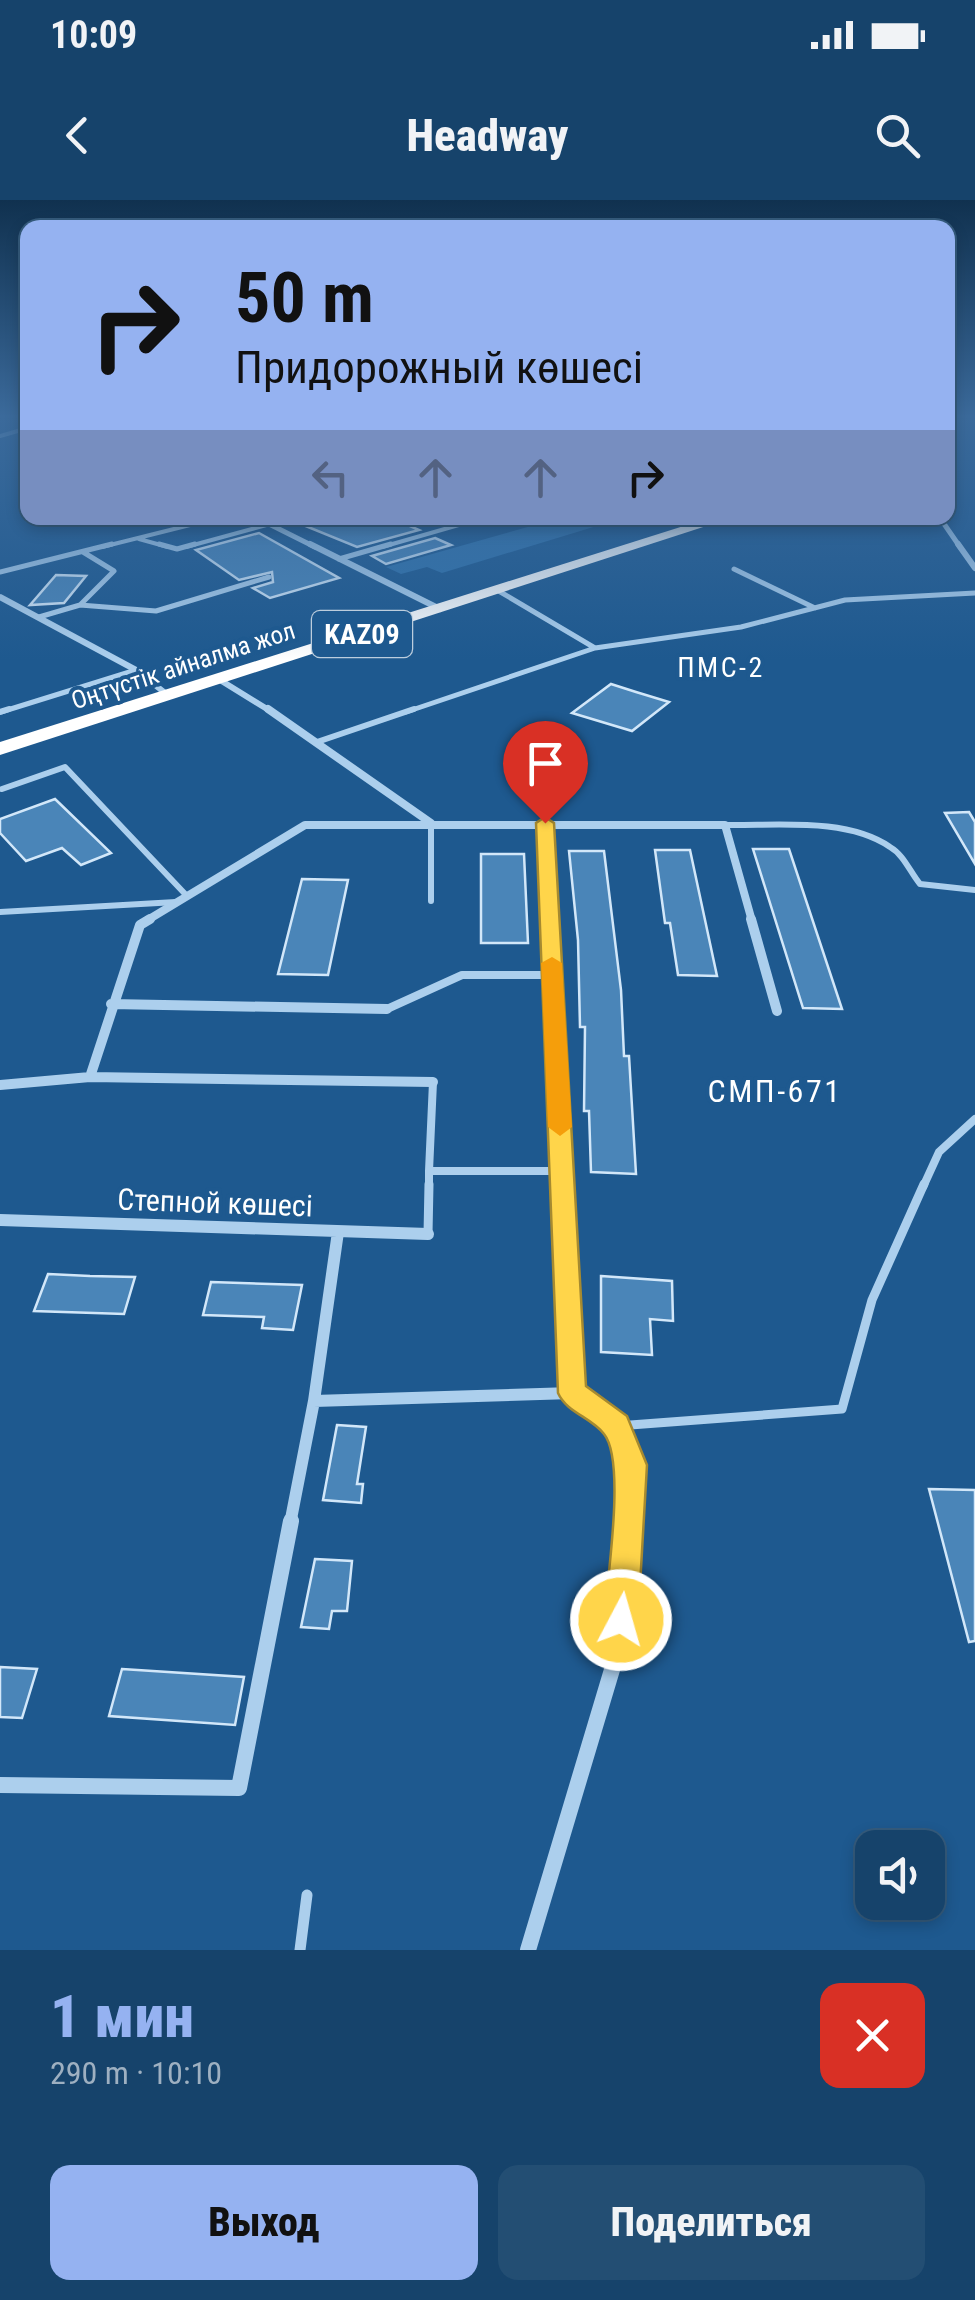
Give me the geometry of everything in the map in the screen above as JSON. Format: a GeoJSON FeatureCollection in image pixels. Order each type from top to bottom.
{"type":"FeatureCollection","features":[{"type":"Feature","properties":{"kind":"highway","name":"Оңтүстік айналма жол"},"geometry":{"type":"LineString","coordinates":[[0,749],[701,525]]}},
{"type":"Feature","properties":{"kind":"street"},"geometry":{"type":"LineString","coordinates":[[272,525],[440,609]]}},
{"type":"Feature","properties":{"kind":"street"},"geometry":{"type":"LineString","coordinates":[[945,525],[975,568]]}},
{"type":"Feature","properties":{"kind":"street"},"geometry":{"type":"LineString","coordinates":[[0,597],[136,670],[169,696]]}},
{"type":"Feature","properties":{"kind":"street"},"geometry":{"type":"LineString","coordinates":[[220,680],[432,824]]}},
{"type":"Feature","properties":{"kind":"street"},"geometry":{"type":"LineString","coordinates":[[545,823],[572,1393]]}},
{"type":"Feature","properties":{"kind":"street"},"geometry":{"type":"LineString","coordinates":[[90,1077],[140,924],[305,825],[725,825],[777,1011]]}},
{"type":"Feature","properties":{"kind":"street"},"geometry":{"type":"LineString","coordinates":[[111,1004],[387,1009]]}},
{"type":"Feature","properties":{"kind":"street"},"geometry":{"type":"LineString","coordinates":[[0,1085],[90,1077],[433,1082]]}},
{"type":"Feature","properties":{"kind":"street","name":"Степной көшесі"},"geometry":{"type":"LineString","coordinates":[[0,1220],[428,1234]]}},
{"type":"Feature","properties":{"kind":"street"},"geometry":{"type":"LineString","coordinates":[[0,1784],[240,1788],[314,1401],[338,1232]]}},
{"type":"Feature","properties":{"kind":"street"},"geometry":{"type":"LineString","coordinates":[[314,1401],[572,1393],[617,1426],[632,1465],[617,1652],[528,1950]]}},
{"type":"Feature","properties":{"kind":"lane"},"geometry":{"type":"LineString","coordinates":[[0,572],[189,525]]}},
{"type":"Feature","properties":{"kind":"lane"},"geometry":{"type":"LineString","coordinates":[[135,538],[176,548],[266,525]]}},
{"type":"Feature","properties":{"kind":"lane"},"geometry":{"type":"LineString","coordinates":[[338,560],[460,525]]}},
{"type":"Feature","properties":{"kind":"lane"},"geometry":{"type":"LineString","coordinates":[[80,605],[114,571],[82,552]]}},
{"type":"Feature","properties":{"kind":"lane"},"geometry":{"type":"LineString","coordinates":[[734,569],[816,608]]}},
{"type":"Feature","properties":{"kind":"lane"},"geometry":{"type":"LineString","coordinates":[[39,617],[80,605],[156,611],[269,577]]}},
{"type":"Feature","properties":{"kind":"lane"},"geometry":{"type":"LineString","coordinates":[[497,590],[595,648]]}},
{"type":"Feature","properties":{"kind":"lane"},"geometry":{"type":"LineString","coordinates":[[316,742],[595,648],[741,626],[845,600],[975,593]]}},
{"type":"Feature","properties":{"kind":"lane"},"geometry":{"type":"LineString","coordinates":[[0,712],[136,670]]}},
{"type":"Feature","properties":{"kind":"lane"},"geometry":{"type":"LineString","coordinates":[[3,789],[65,767],[187,896]]}},
{"type":"Feature","properties":{"kind":"lane"},"geometry":{"type":"LineString","coordinates":[[431,901],[432,824]]}},
{"type":"Feature","properties":{"kind":"lane"},"geometry":{"type":"LineString","coordinates":[[725,825],[853,834],[886,844],[903,856],[920,884],[975,890]]}},
{"type":"Feature","properties":{"kind":"lane"},"geometry":{"type":"LineString","coordinates":[[0,912],[176,902]]}},
{"type":"Feature","properties":{"kind":"lane"},"geometry":{"type":"LineString","coordinates":[[387,1009],[462,975],[552,975]]}},
{"type":"Feature","properties":{"kind":"lane"},"geometry":{"type":"LineString","coordinates":[[428,1234],[433,1082]]}},
{"type":"Feature","properties":{"kind":"lane"},"geometry":{"type":"LineString","coordinates":[[617,1426],[842,1408],[872,1300],[939,1152],[975,1119]]}},
{"type":"Feature","properties":{"kind":"lane"},"geometry":{"type":"LineString","coordinates":[[430,1172],[562,1171]]}},
{"type":"Feature","properties":{"kind":"lane"},"geometry":{"type":"LineString","coordinates":[[300,1950],[307,1896]]}},
{"type":"Feature","properties":{"kind":"shaded area"},"geometry":{"type":"Polygon","coordinates":[[[535,525],[600,525],[442,573],[427,567],[401,574],[386,567],[535,525]]]}},
{"type":"Feature","properties":{"kind":"building"},"geometry":{"type":"Polygon","coordinates":[[[303,525],[408,525],[419,530],[357,547],[303,525]]]}},
{"type":"Feature","properties":{"kind":"building"},"geometry":{"type":"Polygon","coordinates":[[[259,533],[339,578],[270,598],[253,588],[273,582],[272,572],[239,580],[196,550],[259,533]]]}},
{"type":"Feature","properties":{"kind":"building"},"geometry":{"type":"Polygon","coordinates":[[[435,538],[451,545],[386,564],[372,556],[435,538]]]}},
{"type":"Feature","properties":{"kind":"building"},"geometry":{"type":"Polygon","coordinates":[[[56,575],[86,576],[64,603],[30,605],[56,575]]]}},
{"type":"Feature","properties":{"kind":"building"},"geometry":{"type":"Polygon","coordinates":[[[611,684],[669,702],[632,731],[572,713],[611,684]]]}},
{"type":"Feature","properties":{"kind":"building"},"geometry":{"type":"Polygon","coordinates":[[[55,799],[111,853],[81,865],[62,848],[26,861],[0,833],[0,819],[55,799]]]}},
{"type":"Feature","properties":{"kind":"building"},"geometry":{"type":"Polygon","coordinates":[[[969,812],[975,822],[975,864],[945,813],[969,812]]]}},
{"type":"Feature","properties":{"kind":"building"},"geometry":{"type":"Polygon","coordinates":[[[753,849],[789,849],[842,1009],[803,1008],[753,849]]]}},
{"type":"Feature","properties":{"kind":"building"},"geometry":{"type":"Polygon","coordinates":[[[655,850],[690,850],[717,976],[678,975],[670,923],[665,923],[655,850]]]}},
{"type":"Feature","properties":{"kind":"building"},"geometry":{"type":"Polygon","coordinates":[[[569,851],[604,851],[621,990],[624,1056],[629,1056],[636,1174],[591,1172],[589,1111],[584,1111],[585,1027],[580,1027],[578,940],[569,851]]]}},
{"type":"Feature","properties":{"kind":"building"},"geometry":{"type":"Polygon","coordinates":[[[481,854],[524,854],[528,943],[481,943],[481,854]]]}},
{"type":"Feature","properties":{"kind":"building"},"geometry":{"type":"Polygon","coordinates":[[[302,879],[348,880],[328,975],[278,974],[302,879]]]}},
{"type":"Feature","properties":{"kind":"building"},"geometry":{"type":"Polygon","coordinates":[[[48,1274],[135,1277],[124,1314],[34,1311],[48,1274]]]}},
{"type":"Feature","properties":{"kind":"building"},"geometry":{"type":"Polygon","coordinates":[[[601,1276],[672,1281],[673,1321],[650,1319],[652,1355],[601,1352],[601,1276]]]}},
{"type":"Feature","properties":{"kind":"building"},"geometry":{"type":"Polygon","coordinates":[[[211,1282],[302,1285],[293,1330],[262,1328],[264,1317],[203,1315],[211,1282]]]}},
{"type":"Feature","properties":{"kind":"building"},"geometry":{"type":"Polygon","coordinates":[[[337,1425],[366,1427],[357,1484],[363,1484],[361,1503],[323,1500],[337,1425]]]}},
{"type":"Feature","properties":{"kind":"building"},"geometry":{"type":"Polygon","coordinates":[[[929,1489],[975,1490],[975,1641],[969,1642],[929,1489]]]}},
{"type":"Feature","properties":{"kind":"building"},"geometry":{"type":"Polygon","coordinates":[[[315,1559],[352,1561],[347,1611],[332,1611],[329,1629],[301,1627],[315,1559]]]}},
{"type":"Feature","properties":{"kind":"building"},"geometry":{"type":"Polygon","coordinates":[[[0,1667],[37,1669],[22,1718],[0,1717],[0,1667]]]}},
{"type":"Feature","properties":{"kind":"building"},"geometry":{"type":"Polygon","coordinates":[[[122,1669],[244,1677],[235,1725],[109,1716],[122,1669]]]}},
{"type":"Feature","properties":{"kind":"slow traffic"},"geometry":{"type":"LineString","coordinates":[[552,963],[560,1127]]}},
{"type":"Feature","properties":{"kind":"district","name":"ПМС-2"},"geometry":{"type":"Point","coordinates":[721,667]}},
{"type":"Feature","properties":{"kind":"district","name":"СМП-671"},"geometry":{"type":"Point","coordinates":[775,1091]}},
{"type":"Feature","properties":{"kind":"route"},"geometry":{"type":"LineString","coordinates":[[545,823],[572,1393],[617,1426],[632,1465],[621,1620]]}}]}
